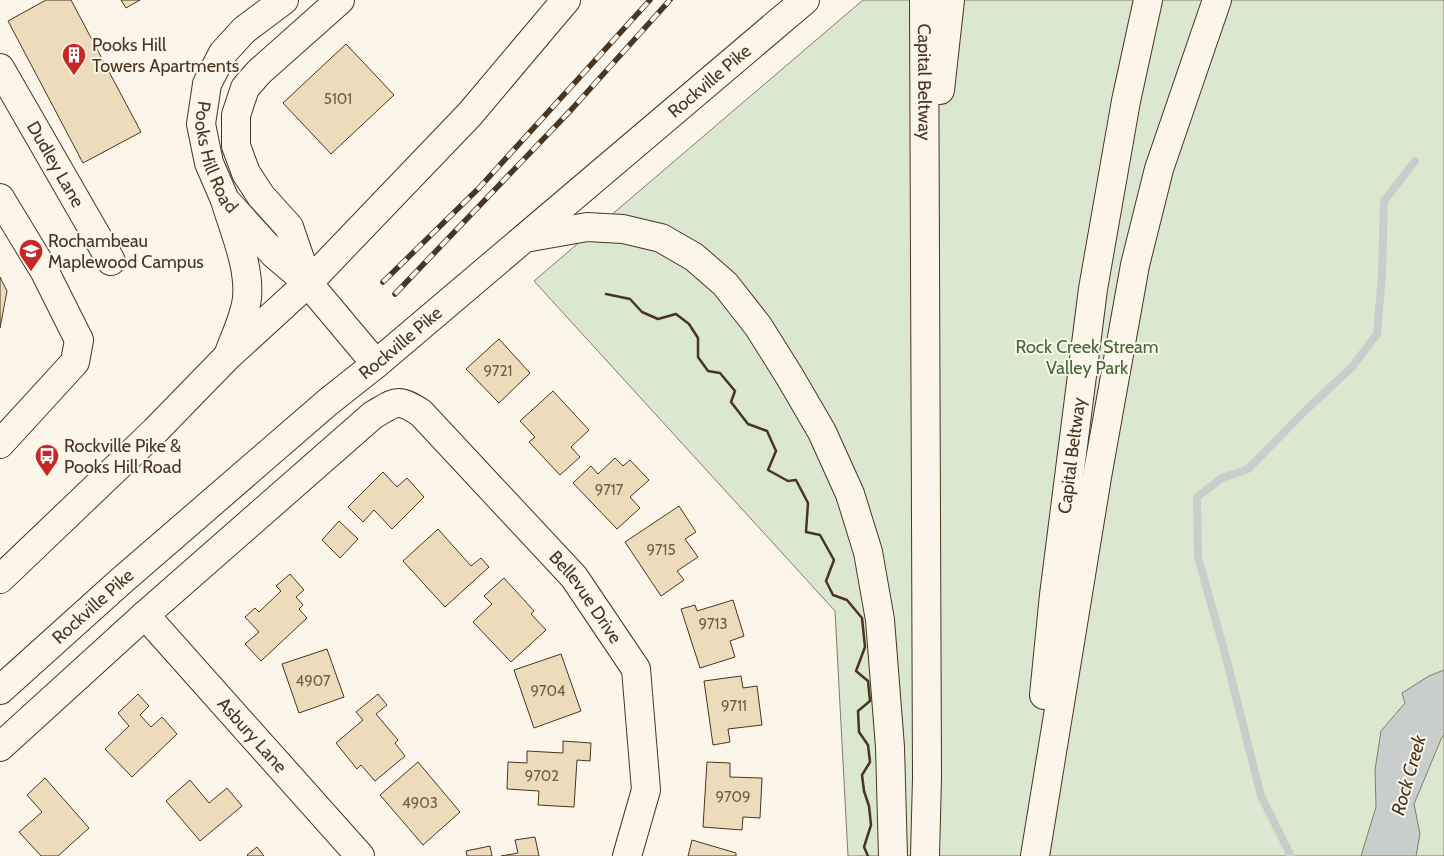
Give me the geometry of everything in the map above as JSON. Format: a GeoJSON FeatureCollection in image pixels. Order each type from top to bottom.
{"type":"FeatureCollection","features":[{"type":"Feature","properties":{"kind":"main road","name":"Pooks Hill Road"},"geometry":{"type":"LineString","coordinates":[[284,0],[244,30],[222,53],[207,84],[201,124],[209,163],[225,200],[273,253],[308,284],[376,364]]}},
{"type":"Feature","properties":{"kind":"main road","name":"Pooks Hill Road"},"geometry":{"type":"LineString","coordinates":[[308,284],[289,227],[261,196],[246,173],[236,146],[236,114],[245,88],[258,72],[340,0]]}},
{"type":"Feature","properties":{"kind":"main road"},"geometry":{"type":"LineString","coordinates":[[0,579],[155,432],[227,357],[308,284],[470,114],[566,0]]}},
{"type":"Feature","properties":{"kind":"main road","name":"Rockville Pike"},"geometry":{"type":"LineString","coordinates":[[0,690],[313,415],[376,364],[805,0]]}},
{"type":"Feature","properties":{"kind":"main road","name":"Capital Beltway"},"geometry":{"type":"LineString","coordinates":[[924,0],[927,778],[925,856]]}},
{"type":"Feature","properties":{"kind":"main road"},"geometry":{"type":"LineString","coordinates":[[926,223],[950,0]]}},
{"type":"Feature","properties":{"kind":"main road","name":"Capital Beltway"},"geometry":{"type":"LineString","coordinates":[[1030,856],[1054,595],[1093,289],[1126,101],[1148,0]]}},
{"type":"Feature","properties":{"kind":"main road"},"geometry":{"type":"LineString","coordinates":[[1035,856],[1099,467],[1135,265],[1159,169],[1217,0]]}},
{"type":"Feature","properties":{"kind":"main road","name":"Dudley Lane"},"geometry":{"type":"LineString","coordinates":[[0,68],[111,262]]}},
{"type":"Feature","properties":{"kind":"main road"},"geometry":{"type":"LineString","coordinates":[[0,198],[45,272],[80,340],[75,362],[0,444]]}},
{"type":"Feature","properties":{"kind":"main road"},"geometry":{"type":"LineString","coordinates":[[225,200],[245,269],[247,299],[241,322],[227,357]]}},
{"type":"Feature","properties":{"kind":"main road"},"geometry":{"type":"LineString","coordinates":[[525,238],[587,227],[623,229],[661,238],[694,257],[725,284],[758,326],[790,377],[822,432],[842,476],[850,494],[868,552],[880,620],[890,747],[894,856]]}},
{"type":"Feature","properties":{"kind":"main road","name":"Bellevue Drive"},"geometry":{"type":"LineString","coordinates":[[146,615],[367,421],[394,403],[406,403],[421,413],[574,577],[636,669],[646,790],[627,856]]}},
{"type":"Feature","properties":{"kind":"main road"},"geometry":{"type":"LineString","coordinates":[[0,747],[146,615]]}},
{"type":"Feature","properties":{"kind":"main road","name":"Asbury Lane"},"geometry":{"type":"LineString","coordinates":[[146,615],[360,856]]}},
{"type":"Feature","properties":{"kind":"green space","name":"Rock Creek Stream Valley Park"},"geometry":{"type":"Polygon","coordinates":[[[863,0],[1444,0],[1444,856],[848,856],[835,611],[534,281],[863,0]]]}},
{"type":"Feature","properties":{"kind":"water","name":"Rock Creek"},"geometry":{"type":"Polygon","coordinates":[[[1444,670],[1444,735],[1414,804],[1420,834],[1416,856],[1361,856],[1376,807],[1375,770],[1381,731],[1405,703],[1402,693],[1429,676],[1444,670]]]}},
{"type":"Feature","properties":{"kind":"building","name":"Pooks Hill Towers Apartments"},"geometry":{"type":"Polygon","coordinates":[[[46,0],[71,0],[141,132],[83,163],[8,21],[46,0]]]}},
{"type":"Feature","properties":{"kind":"building"},"geometry":{"type":"Polygon","coordinates":[[[121,0],[140,0],[126,8],[121,0]]]}},
{"type":"Feature","properties":{"kind":"building"},"geometry":{"type":"Polygon","coordinates":[[[346,44],[394,95],[331,154],[283,103],[346,44]]]}},
{"type":"Feature","properties":{"kind":"building"},"geometry":{"type":"Polygon","coordinates":[[[0,277],[7,291],[0,328],[0,277]]]}},
{"type":"Feature","properties":{"kind":"building"},"geometry":{"type":"Polygon","coordinates":[[[499,339],[530,373],[499,403],[466,369],[499,339]]]}},
{"type":"Feature","properties":{"kind":"building"},"geometry":{"type":"Polygon","coordinates":[[[553,391],[589,430],[571,447],[580,457],[560,475],[529,442],[535,437],[520,421],[553,391]]]}},
{"type":"Feature","properties":{"kind":"building"},"geometry":{"type":"Polygon","coordinates":[[[615,458],[623,466],[630,460],[649,480],[630,497],[640,508],[617,529],[573,483],[591,466],[598,474],[615,458]]]}},
{"type":"Feature","properties":{"kind":"building"},"geometry":{"type":"Polygon","coordinates":[[[383,472],[397,487],[407,478],[424,497],[392,529],[374,510],[363,522],[348,507],[383,472]]]}},
{"type":"Feature","properties":{"kind":"building"},"geometry":{"type":"Polygon","coordinates":[[[679,506],[696,532],[685,539],[698,557],[677,571],[684,580],[661,596],[625,542],[679,506]]]}},
{"type":"Feature","properties":{"kind":"building"},"geometry":{"type":"Polygon","coordinates":[[[339,521],[358,539],[340,558],[322,540],[339,521]]]}},
{"type":"Feature","properties":{"kind":"building"},"geometry":{"type":"Polygon","coordinates":[[[438,529],[471,566],[481,558],[489,567],[445,607],[403,561],[438,529]]]}},
{"type":"Feature","properties":{"kind":"building"},"geometry":{"type":"Polygon","coordinates":[[[290,574],[304,590],[296,597],[303,605],[299,609],[307,618],[261,661],[245,644],[259,632],[245,617],[255,608],[259,612],[281,591],[276,586],[290,574]]]}},
{"type":"Feature","properties":{"kind":"building"},"geometry":{"type":"Polygon","coordinates":[[[504,578],[534,611],[531,614],[546,630],[511,662],[473,622],[492,604],[484,596],[504,578]]]}},
{"type":"Feature","properties":{"kind":"building"},"geometry":{"type":"Polygon","coordinates":[[[733,600],[744,636],[730,641],[735,657],[700,668],[681,609],[695,605],[697,611],[733,600]]]}},
{"type":"Feature","properties":{"kind":"building"},"geometry":{"type":"Polygon","coordinates":[[[327,649],[344,697],[299,713],[282,664],[327,649]]]}},
{"type":"Feature","properties":{"kind":"building"},"geometry":{"type":"Polygon","coordinates":[[[561,654],[581,711],[534,728],[514,670],[561,654]]]}},
{"type":"Feature","properties":{"kind":"building"},"geometry":{"type":"Polygon","coordinates":[[[741,676],[743,688],[757,686],[762,725],[728,729],[730,742],[713,745],[704,681],[741,676]]]}},
{"type":"Feature","properties":{"kind":"building"},"geometry":{"type":"Polygon","coordinates":[[[138,694],[149,706],[140,715],[151,727],[162,717],[177,734],[132,777],[105,749],[129,726],[118,713],[138,694]]]}},
{"type":"Feature","properties":{"kind":"building"},"geometry":{"type":"Polygon","coordinates":[[[378,694],[387,705],[376,714],[398,740],[395,743],[405,756],[375,781],[361,765],[357,769],[336,743],[363,720],[356,712],[378,694]]]}},
{"type":"Feature","properties":{"kind":"building"},"geometry":{"type":"Polygon","coordinates":[[[563,741],[591,743],[590,761],[577,760],[574,807],[538,805],[539,791],[507,789],[508,762],[527,763],[527,751],[563,753],[563,741]]]}},
{"type":"Feature","properties":{"kind":"building"},"geometry":{"type":"Polygon","coordinates":[[[418,762],[460,812],[423,845],[380,795],[418,762]]]}},
{"type":"Feature","properties":{"kind":"building"},"geometry":{"type":"Polygon","coordinates":[[[707,762],[730,763],[730,777],[762,778],[760,818],[743,817],[742,830],[703,827],[707,762]]]}},
{"type":"Feature","properties":{"kind":"building"},"geometry":{"type":"Polygon","coordinates":[[[45,778],[89,828],[58,856],[41,856],[19,832],[42,812],[27,795],[45,778]]]}},
{"type":"Feature","properties":{"kind":"building"},"geometry":{"type":"Polygon","coordinates":[[[190,780],[209,803],[227,788],[242,806],[200,841],[166,801],[190,780]]]}},
{"type":"Feature","properties":{"kind":"building"},"geometry":{"type":"Polygon","coordinates":[[[535,837],[539,856],[501,856],[518,853],[515,840],[535,837]]]}},
{"type":"Feature","properties":{"kind":"building"},"geometry":{"type":"Polygon","coordinates":[[[692,840],[736,853],[736,856],[688,856],[692,840]]]}},
{"type":"Feature","properties":{"kind":"building"},"geometry":{"type":"Polygon","coordinates":[[[490,846],[492,856],[467,856],[466,851],[490,846]]]}},
{"type":"Feature","properties":{"kind":"building"},"geometry":{"type":"Polygon","coordinates":[[[257,847],[264,856],[247,855],[257,847]]]}},
{"type":"Feature","properties":{"kind":"waterway"},"geometry":{"type":"LineString","coordinates":[[1291,856],[1261,796],[1226,657],[1198,557],[1197,497],[1222,478],[1248,469],[1306,410],[1352,367],[1377,334],[1382,275],[1384,201],[1415,161]]}},
{"type":"Feature","properties":{"kind":"railway"},"geometry":{"type":"LineString","coordinates":[[383,282],[479,188],[650,0]]}},
{"type":"Feature","properties":{"kind":"railway"},"geometry":{"type":"LineString","coordinates":[[395,294],[571,110],[670,0]]}},
{"type":"Feature","properties":{"kind":"wall"},"geometry":{"type":"LineString","coordinates":[[606,294],[630,299],[642,312],[658,319],[676,314],[689,324],[698,338],[698,357],[708,371],[720,373],[735,391],[731,402],[748,424],[767,431],[776,451],[768,470],[788,481],[796,480],[808,503],[806,532],[820,535],[834,560],[826,581],[833,595],[847,600],[862,618],[865,647],[856,671],[868,681],[870,701],[858,711],[859,732],[868,745],[870,762],[862,775],[871,825],[864,847],[868,856]]}},
{"type":"Feature","properties":{"kind":"place","name":"Pooks Hill Towers Apartments"},"geometry":{"type":"Point","coordinates":[74,76]}},
{"type":"Feature","properties":{"kind":"place","name":"Rochambeau Maplewood Campus"},"geometry":{"type":"Point","coordinates":[31,272]}},
{"type":"Feature","properties":{"kind":"place","name":"Rockville Pike & Pooks Hill Road"},"geometry":{"type":"Point","coordinates":[47,477]}}]}
